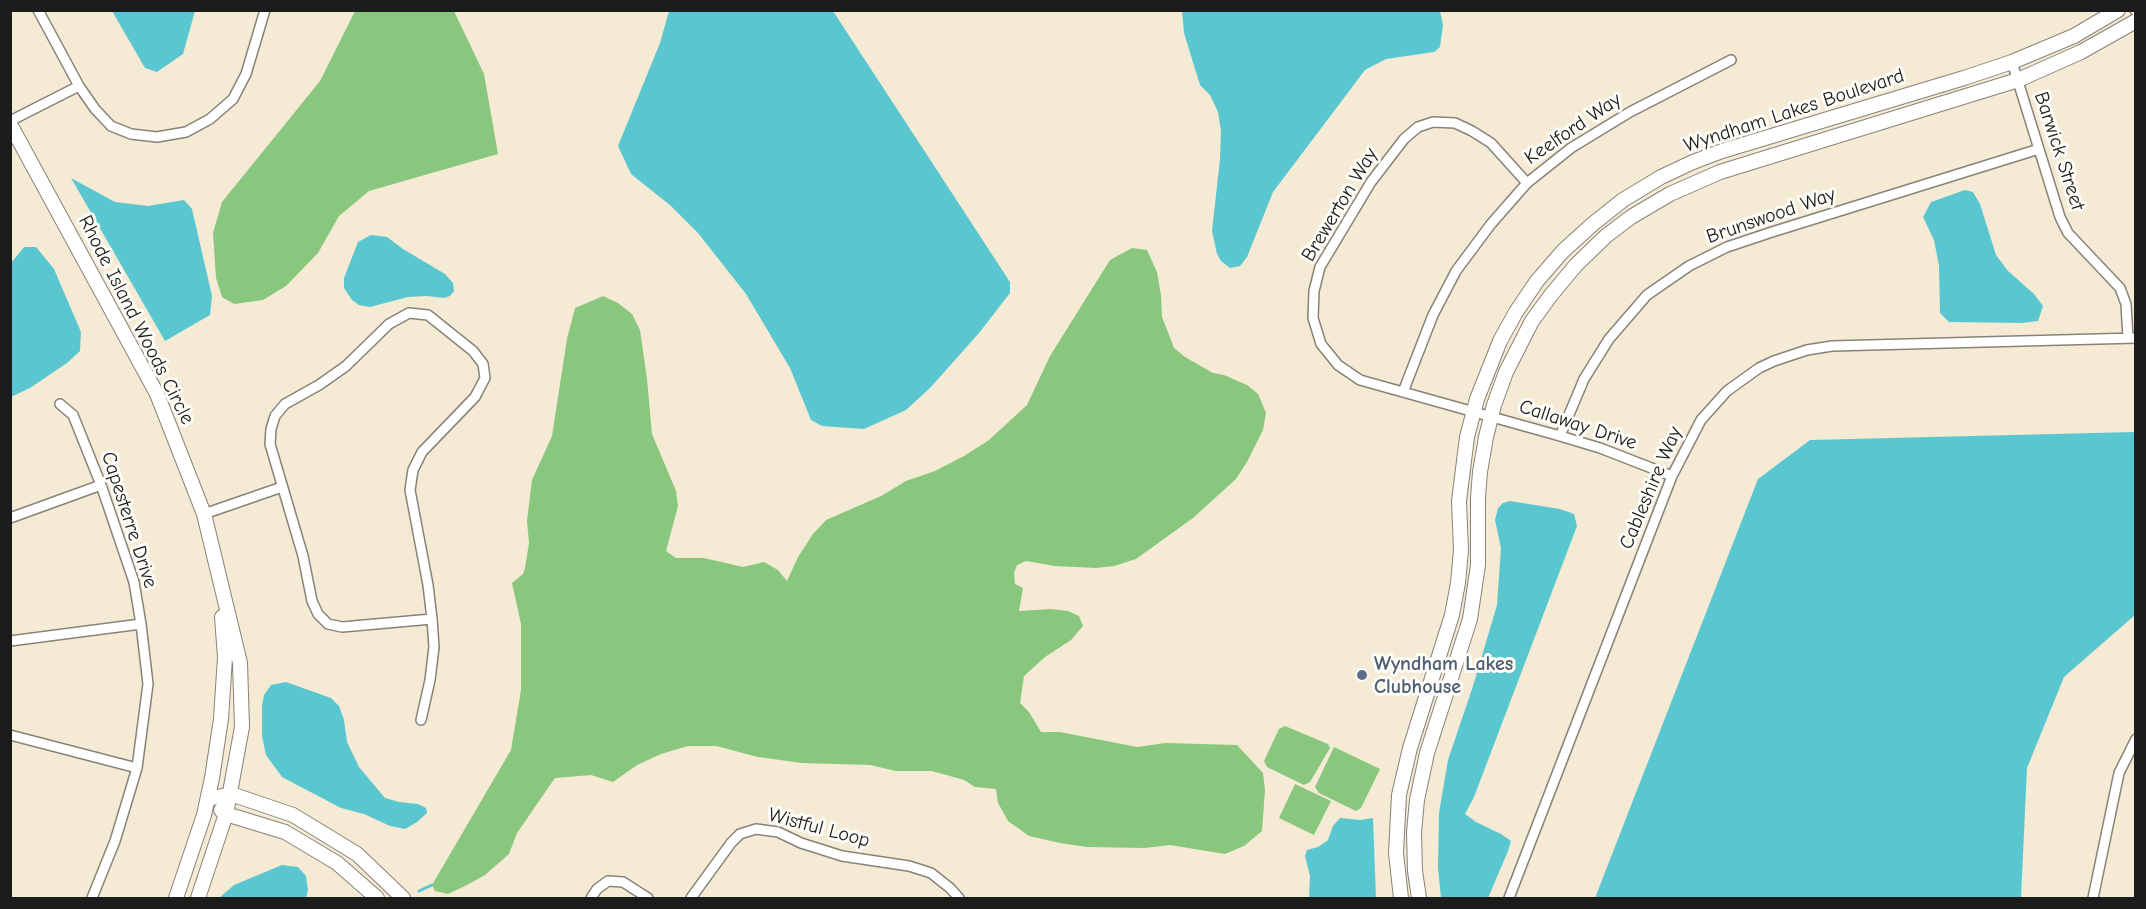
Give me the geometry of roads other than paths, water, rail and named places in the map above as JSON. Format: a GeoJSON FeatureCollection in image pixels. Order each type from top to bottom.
{"type":"FeatureCollection","features":[{"type":"Feature","properties":{"kind":"street"},"geometry":{"type":"LineString","coordinates":[[38,10],[79,86],[95,109],[111,126],[131,134],[157,137],[186,132],[210,119],[233,99],[246,74],[265,10]]}},
{"type":"Feature","properties":{"kind":"street","name":"Wyndham Lakes Boulevard"},"geometry":{"type":"LineString","coordinates":[[1401,898],[1396,830],[1399,795],[1406,760],[1452,615],[1461,550],[1459,501],[1461,471],[1473,412],[1500,341],[1537,281],[1563,251],[1594,223],[1623,200],[1661,177],[1722,151],[2012,62],[2074,36],[2118,10]]}},
{"type":"Feature","properties":{"kind":"street","name":"Wyndham Lakes Boulevard"},"geometry":{"type":"LineString","coordinates":[[1419,898],[1415,871],[1414,832],[1417,800],[1424,766],[1470,619],[1478,565],[1480,472],[1491,417],[1506,372],[1532,321],[1551,295],[1606,236],[1631,217],[1670,194],[1720,172],[2018,80],[2081,52],[2136,21]]}},
{"type":"Feature","properties":{"kind":"street","name":"Keelford Way"},"geometry":{"type":"LineString","coordinates":[[1403,392],[1433,315],[1456,271],[1491,224],[1527,183],[1571,148],[1630,112],[1731,60]]}},
{"type":"Feature","properties":{"kind":"street","name":"Barwick Street"},"geometry":{"type":"LineString","coordinates":[[2012,62],[2060,217],[2068,233],[2120,288],[2126,304],[2132,338]]}},
{"type":"Feature","properties":{"kind":"street"},"geometry":{"type":"LineString","coordinates":[[10,123],[79,86]]}},
{"type":"Feature","properties":{"kind":"street","name":"Brewerton Way"},"geometry":{"type":"LineString","coordinates":[[1473,412],[1360,380],[1338,365],[1321,344],[1313,318],[1314,291],[1320,267],[1365,191],[1404,139],[1418,127],[1433,122],[1455,123],[1491,143],[1527,183]]}},
{"type":"Feature","properties":{"kind":"street","name":"Rhode Island Woods Circle"},"geometry":{"type":"LineString","coordinates":[[10,123],[157,394],[204,514],[240,663],[242,727],[226,814],[198,898]]}},
{"type":"Feature","properties":{"kind":"street","name":"Brunswood Way"},"geometry":{"type":"LineString","coordinates":[[1560,436],[1584,379],[1609,339],[1647,295],[1689,266],[1726,247],[2039,149]]}},
{"type":"Feature","properties":{"kind":"street"},"geometry":{"type":"LineString","coordinates":[[421,720],[430,680],[434,647],[432,619],[428,585],[410,490],[413,470],[422,452],[475,397],[485,378],[483,364],[473,351],[428,315],[409,313],[389,324],[346,366],[319,385],[285,404],[275,416],[270,444],[303,556],[312,601],[318,614],[328,624],[342,627],[432,619]]}},
{"type":"Feature","properties":{"kind":"street","name":"Cableshire Way"},"geometry":{"type":"LineString","coordinates":[[1509,898],[1672,476],[1692,434],[1713,405],[1742,379],[1759,368],[1789,355],[1832,346],[2132,338]]}},
{"type":"Feature","properties":{"kind":"street","name":"Capesterre Drive"},"geometry":{"type":"LineString","coordinates":[[60,404],[73,415],[101,485],[134,582],[148,684],[137,768],[115,841],[92,898]]}},
{"type":"Feature","properties":{"kind":"street","name":"Callaway Drive"},"geometry":{"type":"LineString","coordinates":[[1473,412],[1600,448],[1672,476]]}},
{"type":"Feature","properties":{"kind":"street"},"geometry":{"type":"LineString","coordinates":[[10,518],[101,485]]}},
{"type":"Feature","properties":{"kind":"street"},"geometry":{"type":"LineString","coordinates":[[204,514],[282,487]]}},
{"type":"Feature","properties":{"kind":"street","name":"Rhode Island Woods Circle"},"geometry":{"type":"LineString","coordinates":[[176,898],[193,853],[207,799],[220,719],[225,657],[219,576]]}},
{"type":"Feature","properties":{"kind":"street"},"geometry":{"type":"LineString","coordinates":[[10,641],[141,624]]}},
{"type":"Feature","properties":{"kind":"street"},"geometry":{"type":"LineString","coordinates":[[10,735],[137,768]]}},
{"type":"Feature","properties":{"kind":"street"},"geometry":{"type":"LineString","coordinates":[[2093,898],[2119,773],[2136,739]]}},
{"type":"Feature","properties":{"kind":"street"},"geometry":{"type":"LineString","coordinates":[[1406,760],[1424,766]]}},
{"type":"Feature","properties":{"kind":"street"},"geometry":{"type":"LineString","coordinates":[[207,799],[231,794],[294,815],[357,854],[403,898]]}},
{"type":"Feature","properties":{"kind":"street"},"geometry":{"type":"LineString","coordinates":[[207,799],[226,814],[285,832],[337,863],[377,898]]}},
{"type":"Feature","properties":{"kind":"street","name":"Wistful Loop"},"geometry":{"type":"LineString","coordinates":[[691,898],[736,838],[740,834],[756,829],[778,832],[801,843],[842,856],[909,866],[931,873],[959,898]]}},
{"type":"Feature","properties":{"kind":"street"},"geometry":{"type":"LineString","coordinates":[[591,898],[597,889],[608,881],[623,882],[648,898]]}},
{"type":"Feature","properties":{"kind":"water"},"geometry":{"type":"Polygon","coordinates":[[[112,11],[195,11],[183,54],[157,72],[145,68],[112,11]]]}},
{"type":"Feature","properties":{"kind":"water"},"geometry":{"type":"Polygon","coordinates":[[[669,11],[833,11],[1010,282],[1010,293],[979,333],[930,388],[906,410],[864,429],[822,426],[811,420],[790,368],[746,294],[698,233],[671,206],[631,174],[618,146],[660,43],[669,11]]]}},
{"type":"Feature","properties":{"kind":"water"},"geometry":{"type":"Polygon","coordinates":[[[1182,11],[1440,11],[1443,25],[1440,47],[1434,52],[1386,59],[1365,70],[1273,192],[1247,257],[1240,266],[1230,268],[1221,261],[1217,254],[1212,231],[1221,131],[1218,112],[1210,95],[1200,85],[1184,33],[1182,11]]]}},
{"type":"Feature","properties":{"kind":"water"},"geometry":{"type":"Polygon","coordinates":[[[71,178],[115,202],[148,206],[184,200],[192,209],[212,296],[210,315],[165,341],[71,178]]]}},
{"type":"Feature","properties":{"kind":"water"},"geometry":{"type":"Polygon","coordinates":[[[1965,190],[1973,192],[1980,204],[1996,255],[2008,271],[2034,294],[2043,306],[2038,321],[2022,323],[1949,322],[1940,313],[1939,266],[1934,240],[1923,217],[1931,202],[1965,190]]]}},
{"type":"Feature","properties":{"kind":"water"},"geometry":{"type":"Polygon","coordinates":[[[371,235],[387,237],[445,274],[453,283],[454,291],[450,296],[444,298],[408,297],[370,307],[359,305],[352,300],[344,288],[344,278],[358,242],[371,235]]]}},
{"type":"Feature","properties":{"kind":"water"},"geometry":{"type":"Polygon","coordinates":[[[24,247],[36,247],[54,269],[81,332],[80,351],[67,363],[30,388],[11,397],[11,263],[24,247]]]}},
{"type":"Feature","properties":{"kind":"water"},"geometry":{"type":"Polygon","coordinates":[[[2135,432],[2135,615],[2064,677],[2027,768],[2021,898],[1595,898],[1758,479],[1810,440],[2135,432]]]}},
{"type":"Feature","properties":{"kind":"water"},"geometry":{"type":"Polygon","coordinates":[[[1510,501],[1560,509],[1574,514],[1577,526],[1474,797],[1465,814],[1511,841],[1508,851],[1488,898],[1441,898],[1438,868],[1439,813],[1448,760],[1497,605],[1501,548],[1495,520],[1498,508],[1510,501]]]}},
{"type":"Feature","properties":{"kind":"water"},"geometry":{"type":"Polygon","coordinates":[[[286,682],[331,698],[339,706],[344,720],[347,742],[359,767],[385,798],[418,804],[426,808],[427,813],[405,829],[390,826],[364,814],[341,808],[282,777],[266,755],[262,736],[262,706],[264,695],[271,685],[286,682]]]}},
{"type":"Feature","properties":{"kind":"water"},"geometry":{"type":"Polygon","coordinates":[[[1340,818],[1360,820],[1373,818],[1376,898],[1309,898],[1310,876],[1305,856],[1307,850],[1318,847],[1328,840],[1333,826],[1340,818]]]}},
{"type":"Feature","properties":{"kind":"water"},"geometry":{"type":"Polygon","coordinates":[[[282,865],[298,867],[306,876],[308,890],[306,898],[219,898],[234,885],[282,865]]]}},
{"type":"Feature","properties":{"kind":"waterway"},"geometry":{"type":"LineString","coordinates":[[419,891],[432,885]]}},
{"type":"Feature","properties":{"kind":"place","name":"Wyndham Lakes Clubhouse"},"geometry":{"type":"Point","coordinates":[1362,675]}}]}
